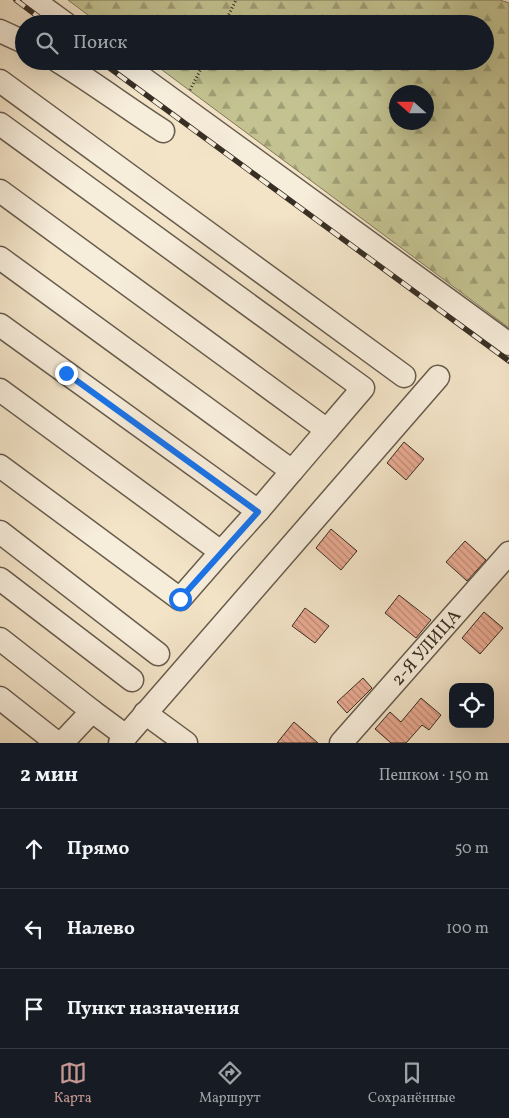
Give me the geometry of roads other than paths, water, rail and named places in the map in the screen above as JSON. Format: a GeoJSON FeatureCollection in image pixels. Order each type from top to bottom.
{"type":"FeatureCollection","features":[{"type":"Feature","properties":{"kind":"street"},"geometry":{"type":"LineString","coordinates":[[40,2],[55,15]]}},
{"type":"Feature","properties":{"kind":"street"},"geometry":{"type":"LineString","coordinates":[[0,31],[15,38]]}},
{"type":"Feature","properties":{"kind":"street"},"geometry":{"type":"LineString","coordinates":[[73,70],[91,81],[120,104],[163,131]]}},
{"type":"Feature","properties":{"kind":"street"},"geometry":{"type":"LineString","coordinates":[[132,70],[509,344]]}},
{"type":"Feature","properties":{"kind":"street"},"geometry":{"type":"LineString","coordinates":[[0,81],[404,376]]}},
{"type":"Feature","properties":{"kind":"street"},"geometry":{"type":"LineString","coordinates":[[0,124],[363,388],[258,512],[180,599],[0,466]]}},
{"type":"Feature","properties":{"kind":"street"},"geometry":{"type":"LineString","coordinates":[[0,191],[327,430]]}},
{"type":"Feature","properties":{"kind":"street"},"geometry":{"type":"LineString","coordinates":[[0,258],[292,471]]}},
{"type":"Feature","properties":{"kind":"street"},"geometry":{"type":"LineString","coordinates":[[0,325],[258,512]]}},
{"type":"Feature","properties":{"kind":"street"},"geometry":{"type":"LineString","coordinates":[[0,639],[92,711],[123,740],[438,377]]}},
{"type":"Feature","properties":{"kind":"street"},"geometry":{"type":"LineString","coordinates":[[0,390],[221,552]]}},
{"type":"Feature","properties":{"kind":"street"},"geometry":{"type":"LineString","coordinates":[[0,532],[158,654]]}},
{"type":"Feature","properties":{"kind":"street","name":"2-Я УЛИЦА"},"geometry":{"type":"LineString","coordinates":[[342,743],[509,552]]}},
{"type":"Feature","properties":{"kind":"street"},"geometry":{"type":"LineString","coordinates":[[0,579],[132,680]]}},
{"type":"Feature","properties":{"kind":"street"},"geometry":{"type":"LineString","coordinates":[[0,698],[57,743]]}},
{"type":"Feature","properties":{"kind":"street"},"geometry":{"type":"LineString","coordinates":[[62,743],[92,711]]}},
{"type":"Feature","properties":{"kind":"street"},"geometry":{"type":"LineString","coordinates":[[145,713],[186,743]]}},
{"type":"Feature","properties":{"kind":"railway"},"geometry":{"type":"LineString","coordinates":[[16,0],[36,15]]}},
{"type":"Feature","properties":{"kind":"railway"},"geometry":{"type":"LineString","coordinates":[[112,70],[509,361]]}}]}
